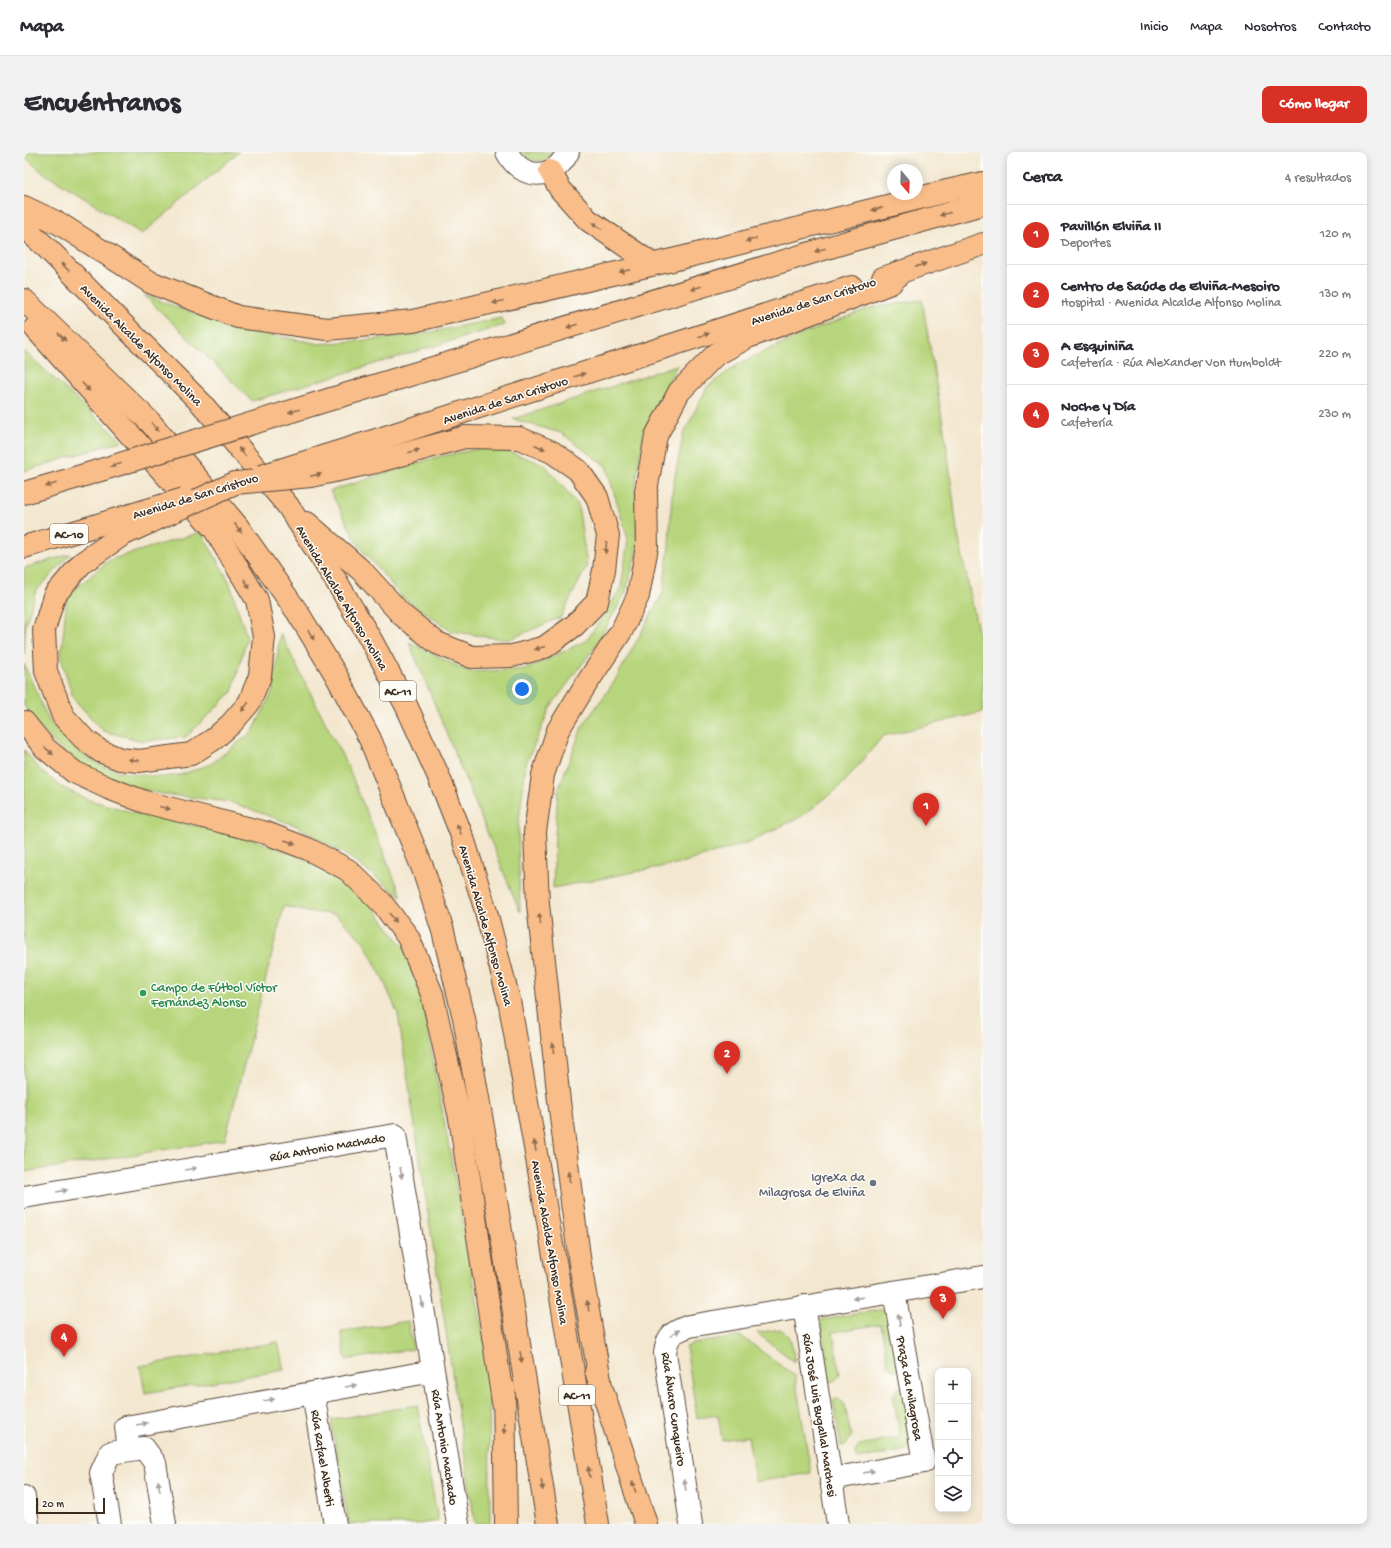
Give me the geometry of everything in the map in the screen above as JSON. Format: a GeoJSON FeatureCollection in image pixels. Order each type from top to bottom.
{"type":"FeatureCollection","features":[{"type":"Feature","properties":{"kind":"main road"},"geometry":{"type":"LineString","coordinates":[[550,171],[560,189],[588,220],[652,264]]}},
{"type":"Feature","properties":{"kind":"main road"},"geometry":{"type":"LineString","coordinates":[[24,207],[60,224],[150,282],[238,317],[327,328],[413,321],[983,183]]}},
{"type":"Feature","properties":{"kind":"main road"},"geometry":{"type":"LineString","coordinates":[[947,191],[983,188]]}},
{"type":"Feature","properties":{"kind":"main road"},"geometry":{"type":"LineString","coordinates":[[24,493],[850,241],[983,204]]}},
{"type":"Feature","properties":{"kind":"main road","name":"Avenida Alcalde Alfonso Molina"},"geometry":{"type":"LineString","coordinates":[[24,228],[49,250],[202,404],[288,506],[372,640],[406,705],[435,768],[464,842],[485,908],[509,1000],[556,1267],[598,1524]]}},
{"type":"Feature","properties":{"kind":"main road","name":"Avenida de San Cristovo"},"geometry":{"type":"LineString","coordinates":[[373,452],[983,244]]}},
{"type":"Feature","properties":{"kind":"main road"},"geometry":{"type":"LineString","coordinates":[[601,1386],[580,1264],[559,1101],[538,904],[535,832],[543,775],[558,730],[622,630],[638,596],[647,547],[646,491],[656,436],[679,392],[715,355],[748,338],[891,283],[901,272]]}},
{"type":"Feature","properties":{"kind":"main road"},"geometry":{"type":"LineString","coordinates":[[24,300],[150,422],[238,527],[298,613],[336,675],[370,739],[423,870],[443,931],[464,1018],[497,1207],[548,1524]]}},
{"type":"Feature","properties":{"kind":"main road"},"geometry":{"type":"LineString","coordinates":[[24,315],[74,373],[128,432],[215,530],[257,600],[264,637],[260,676],[249,704],[231,724],[214,739],[191,754],[138,761],[120,759],[100,751],[83,738],[63,716],[46,671],[44,630],[54,596],[82,563],[118,527],[235,483],[311,476],[373,452],[466,437],[520,438],[552,452],[578,470],[597,496],[608,535],[604,570],[597,602],[575,625],[545,648],[512,656],[472,657],[437,643],[402,615],[362,571],[288,506]]}},
{"type":"Feature","properties":{"kind":"main road","name":"Avenida de San Cristovo"},"geometry":{"type":"LineString","coordinates":[[24,547],[118,527]]}},
{"type":"Feature","properties":{"kind":"main road"},"geometry":{"type":"LineString","coordinates":[[24,722],[45,748],[74,772],[108,788],[145,802],[266,833],[308,849],[348,870],[381,902],[408,937],[432,994],[460,1118],[503,1402]]}},
{"type":"Feature","properties":{"kind":"main road"},"geometry":{"type":"LineString","coordinates":[[544,1198],[559,1101]]}},
{"type":"Feature","properties":{"kind":"main road"},"geometry":{"type":"LineString","coordinates":[[460,1118],[497,1207]]}},
{"type":"Feature","properties":{"kind":"main road"},"geometry":{"type":"LineString","coordinates":[[556,1267],[601,1386],[646,1524]]}},
{"type":"Feature","properties":{"kind":"main road"},"geometry":{"type":"LineString","coordinates":[[506,1524],[503,1402],[508,1277]]}},
{"type":"Feature","properties":{"kind":"street"},"geometry":{"type":"LineString","coordinates":[[508,152],[511,160],[518,167],[533,174],[542,174],[558,167],[568,152]]}},
{"type":"Feature","properties":{"kind":"street","name":"Rúa Antonio Machado"},"geometry":{"type":"LineString","coordinates":[[24,1197],[395,1135],[458,1524]]}},
{"type":"Feature","properties":{"kind":"street","name":"Rúa Álvaro Cunqueiro"},"geometry":{"type":"LineString","coordinates":[[691,1524],[665,1353],[666,1344],[670,1336],[689,1326],[804,1306],[983,1278]]}},
{"type":"Feature","properties":{"kind":"street","name":"Praza da Milagrosa"},"geometry":{"type":"LineString","coordinates":[[831,1479],[924,1462],[894,1292]]}},
{"type":"Feature","properties":{"kind":"street","name":"Rúa José Luis Bugallal Marchesi"},"geometry":{"type":"LineString","coordinates":[[804,1306],[838,1524]]}},
{"type":"Feature","properties":{"kind":"street","name":"Rúa Antonio Machado"},"geometry":{"type":"LineString","coordinates":[[130,1449],[126,1427],[433,1371]]}},
{"type":"Feature","properties":{"kind":"street","name":"Rúa Rafael Alberti"},"geometry":{"type":"LineString","coordinates":[[313,1392],[334,1524]]}},
{"type":"Feature","properties":{"kind":"street"},"geometry":{"type":"LineString","coordinates":[[110,1524],[101,1473],[110,1453],[144,1448],[155,1463],[165,1524]]}},
{"type":"Feature","properties":{"kind":"street"},"geometry":{"type":"LineString","coordinates":[[24,1497],[28,1524]]}},
{"type":"Feature","properties":{"kind":"green space"},"geometry":{"type":"Polygon","coordinates":[[[24,152],[239,152],[142,234],[42,172],[24,156],[24,152]]]}},
{"type":"Feature","properties":{"kind":"green space"},"geometry":{"type":"Polygon","coordinates":[[[522,152],[554,152],[546,159],[538,161],[526,156],[522,152]]]}},
{"type":"Feature","properties":{"kind":"green space"},"geometry":{"type":"Polygon","coordinates":[[[144,295],[236,329],[320,344],[410,336],[502,318],[504,325],[252,401],[144,295]]]}},
{"type":"Feature","properties":{"kind":"green space"},"geometry":{"type":"Polygon","coordinates":[[[922,300],[947,448],[957,530],[983,655],[983,712],[883,736],[841,786],[802,816],[747,843],[685,862],[553,888],[558,790],[582,727],[614,682],[663,593],[669,546],[672,492],[683,435],[707,387],[740,363],[798,336],[869,308],[922,300]]]}},
{"type":"Feature","properties":{"kind":"green space"},"geometry":{"type":"Polygon","coordinates":[[[24,351],[122,441],[24,471],[24,351]]]}},
{"type":"Feature","properties":{"kind":"green space"},"geometry":{"type":"Polygon","coordinates":[[[677,365],[644,430],[635,487],[639,540],[626,592],[595,647],[551,706],[526,764],[518,829],[520,912],[409,642],[469,672],[527,669],[587,640],[621,588],[628,539],[606,466],[561,433],[513,419],[677,365]]]}},
{"type":"Feature","properties":{"kind":"green space"},"geometry":{"type":"Polygon","coordinates":[[[492,446],[544,464],[578,505],[587,566],[561,617],[508,640],[451,631],[401,596],[359,546],[330,491],[433,458],[492,446]]]}},
{"type":"Feature","properties":{"kind":"green space"},"geometry":{"type":"Polygon","coordinates":[[[201,532],[229,581],[247,638],[232,692],[186,737],[143,741],[103,731],[73,698],[61,658],[67,596],[109,560],[201,532]]]}},
{"type":"Feature","properties":{"kind":"green space"},"geometry":{"type":"Polygon","coordinates":[[[71,554],[36,591],[26,623],[24,654],[24,568],[71,554]]]}},
{"type":"Feature","properties":{"kind":"green space"},"geometry":{"type":"Polygon","coordinates":[[[280,633],[347,765],[402,897],[349,857],[297,826],[230,802],[162,794],[123,785],[70,759],[39,727],[24,706],[24,664],[49,721],[77,751],[104,767],[126,773],[160,777],[180,775],[211,764],[253,731],[273,691],[280,633]]]}},
{"type":"Feature","properties":{"kind":"green space","name":"Campo de Fútbol Víctor Fernández Alonso"},"geometry":{"type":"Polygon","coordinates":[[[24,750],[42,772],[63,788],[89,800],[146,816],[234,833],[291,853],[344,879],[369,902],[406,950],[421,994],[489,1366],[490,1524],[475,1524],[398,1014],[383,979],[364,942],[335,914],[308,912],[284,906],[225,1140],[24,1172],[24,750]]]}},
{"type":"Feature","properties":{"kind":"green space"},"geometry":{"type":"Polygon","coordinates":[[[891,1308],[901,1370],[895,1371],[888,1366],[881,1324],[833,1332],[840,1374],[835,1381],[830,1382],[820,1320],[891,1308]]]}},
{"type":"Feature","properties":{"kind":"green space"},"geometry":{"type":"Polygon","coordinates":[[[408,1321],[413,1349],[346,1360],[341,1332],[408,1321]]]}},
{"type":"Feature","properties":{"kind":"green space"},"geometry":{"type":"Polygon","coordinates":[[[780,1329],[790,1339],[795,1362],[757,1333],[780,1329]]]}},
{"type":"Feature","properties":{"kind":"green space"},"geometry":{"type":"Polygon","coordinates":[[[741,1336],[795,1376],[811,1473],[755,1482],[748,1436],[722,1440],[718,1415],[697,1418],[686,1347],[692,1344],[741,1336]]]}},
{"type":"Feature","properties":{"kind":"green space"},"geometry":{"type":"Polygon","coordinates":[[[278,1342],[284,1370],[145,1393],[140,1366],[278,1342]]]}},
{"type":"Feature","properties":{"kind":"green space"},"geometry":{"type":"Polygon","coordinates":[[[899,1387],[904,1387],[914,1449],[856,1459],[855,1453],[859,1445],[900,1437],[893,1395],[899,1387]]]}},
{"type":"Feature","properties":{"kind":"green space"},"geometry":{"type":"Polygon","coordinates":[[[833,1399],[838,1399],[845,1405],[851,1436],[846,1445],[841,1446],[833,1399]]]}},
{"type":"Feature","properties":{"kind":"green space"},"geometry":{"type":"Polygon","coordinates":[[[417,1405],[438,1521],[418,1524],[349,1524],[331,1420],[417,1405]]]}},
{"type":"Feature","properties":{"kind":"place","name":"Pavillón Elviña II"},"geometry":{"type":"Point","coordinates":[926,826]}},
{"type":"Feature","properties":{"kind":"place","name":"Campo de Fútbol Víctor Fernández Alonso"},"geometry":{"type":"Point","coordinates":[143,993]}},
{"type":"Feature","properties":{"kind":"place","name":"Centro de Saúde de Elviña-Mesoiro"},"geometry":{"type":"Point","coordinates":[727,1074]}},
{"type":"Feature","properties":{"kind":"place","name":"Igrexa da Milagrosa de Elviña"},"geometry":{"type":"Point","coordinates":[873,1183]}},
{"type":"Feature","properties":{"kind":"place","name":"A Esquiniña"},"geometry":{"type":"Point","coordinates":[943,1319]}},
{"type":"Feature","properties":{"kind":"place","name":"Noche y Día"},"geometry":{"type":"Point","coordinates":[64,1357]}}]}
